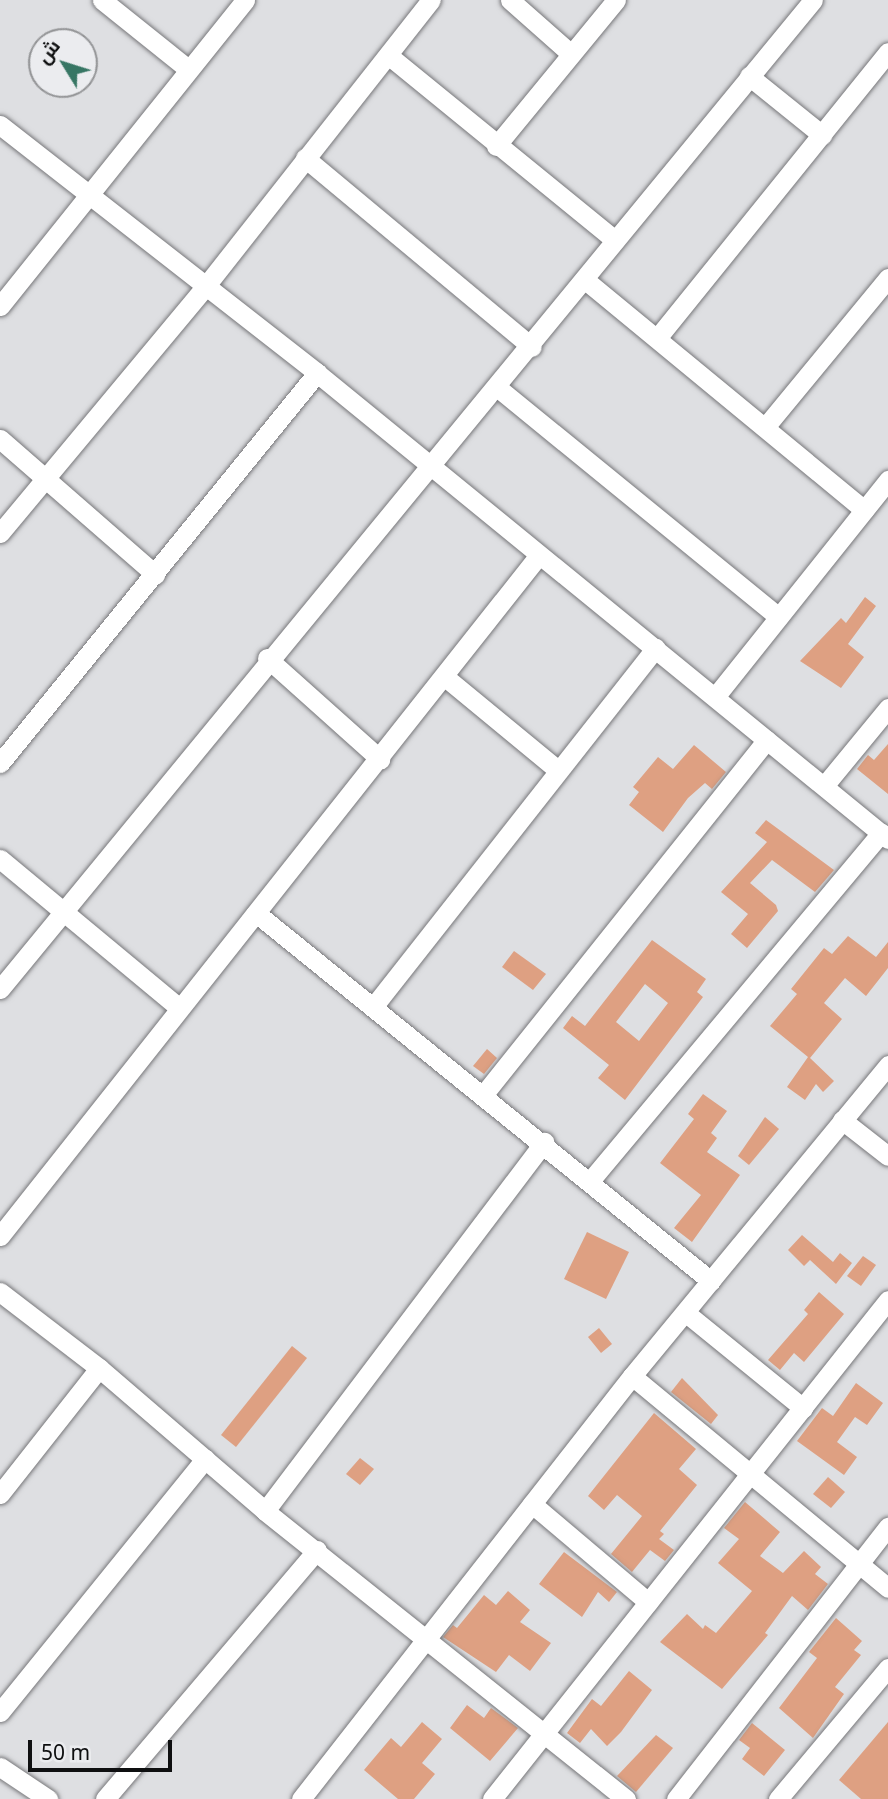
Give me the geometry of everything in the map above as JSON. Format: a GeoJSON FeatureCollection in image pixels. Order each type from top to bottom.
{"type":"FeatureCollection","features":[{"type":"Feature","properties":{"kind":"street"},"geometry":{"type":"LineString","coordinates":[[102,0],[188,69]]}},
{"type":"Feature","properties":{"kind":"street"},"geometry":{"type":"LineString","coordinates":[[0,306],[91,197],[188,69],[245,0]]}},
{"type":"Feature","properties":{"kind":"street"},"geometry":{"type":"LineString","coordinates":[[0,533],[205,287],[431,0]]}},
{"type":"Feature","properties":{"kind":"street"},"geometry":{"type":"LineString","coordinates":[[510,0],[571,54]]}},
{"type":"Feature","properties":{"kind":"street"},"geometry":{"type":"LineString","coordinates":[[496,146],[616,0]]}},
{"type":"Feature","properties":{"kind":"street"},"geometry":{"type":"LineString","coordinates":[[0,989],[267,658],[433,467],[532,347],[615,240],[813,0]]}},
{"type":"Feature","properties":{"kind":"street"},"geometry":{"type":"LineString","coordinates":[[658,337],[888,51]]}},
{"type":"Feature","properties":{"kind":"street"},"geometry":{"type":"LineString","coordinates":[[388,55],[496,146],[615,240]]}},
{"type":"Feature","properties":{"kind":"street"},"geometry":{"type":"LineString","coordinates":[[749,76],[822,135]]}},
{"type":"Feature","properties":{"kind":"street"},"geometry":{"type":"LineString","coordinates":[[0,125],[317,373],[885,836],[590,1181]]}},
{"type":"Feature","properties":{"kind":"street"},"geometry":{"type":"LineString","coordinates":[[304,158],[532,347]]}},
{"type":"Feature","properties":{"kind":"street"},"geometry":{"type":"LineString","coordinates":[[766,426],[880,304],[888,278]]}},
{"type":"Feature","properties":{"kind":"street"},"geometry":{"type":"LineString","coordinates":[[584,279],[766,426],[864,510]]}},
{"type":"Feature","properties":{"kind":"street"},"geometry":{"type":"LineString","coordinates":[[0,762],[317,373]]}},
{"type":"Feature","properties":{"kind":"street"},"geometry":{"type":"LineString","coordinates":[[498,388],[779,617]]}},
{"type":"Feature","properties":{"kind":"street"},"geometry":{"type":"LineString","coordinates":[[0,439],[155,573]]}},
{"type":"Feature","properties":{"kind":"street"},"geometry":{"type":"LineString","coordinates":[[715,697],[888,480]]}},
{"type":"Feature","properties":{"kind":"street"},"geometry":{"type":"LineString","coordinates":[[0,1236],[178,1007],[257,913],[540,555]]}},
{"type":"Feature","properties":{"kind":"street"},"geometry":{"type":"LineString","coordinates":[[373,1007],[654,648]]}},
{"type":"Feature","properties":{"kind":"street"},"geometry":{"type":"LineString","coordinates":[[267,658],[380,758]]}},
{"type":"Feature","properties":{"kind":"street"},"geometry":{"type":"LineString","coordinates":[[445,677],[558,770]]}},
{"type":"Feature","properties":{"kind":"street"},"geometry":{"type":"LineString","coordinates":[[824,786],[888,708]]}},
{"type":"Feature","properties":{"kind":"street"},"geometry":{"type":"LineString","coordinates":[[484,1094],[767,740]]}},
{"type":"Feature","properties":{"kind":"street"},"geometry":{"type":"LineString","coordinates":[[0,859],[64,909],[178,1007]]}},
{"type":"Feature","properties":{"kind":"street"},"geometry":{"type":"LineString","coordinates":[[257,913],[544,1142],[711,1281]]}},
{"type":"Feature","properties":{"kind":"street"},"geometry":{"type":"LineString","coordinates":[[301,1799],[429,1640],[632,1376],[888,1065]]}},
{"type":"Feature","properties":{"kind":"street"},"geometry":{"type":"LineString","coordinates":[[842,1120],[888,1157]]}},
{"type":"Feature","properties":{"kind":"street"},"geometry":{"type":"LineString","coordinates":[[265,1511],[544,1142]]}},
{"type":"Feature","properties":{"kind":"street"},"geometry":{"type":"LineString","coordinates":[[0,1292],[99,1368],[265,1511],[626,1799]]}},
{"type":"Feature","properties":{"kind":"street"},"geometry":{"type":"LineString","coordinates":[[492,1799],[888,1300]]}},
{"type":"Feature","properties":{"kind":"street"},"geometry":{"type":"LineString","coordinates":[[686,1313],[803,1408]]}},
{"type":"Feature","properties":{"kind":"street"},"geometry":{"type":"LineString","coordinates":[[0,1494],[99,1368]]}},
{"type":"Feature","properties":{"kind":"street"},"geometry":{"type":"LineString","coordinates":[[632,1376],[888,1588]]}},
{"type":"Feature","properties":{"kind":"street"},"geometry":{"type":"LineString","coordinates":[[0,1712],[205,1459]]}},
{"type":"Feature","properties":{"kind":"street"},"geometry":{"type":"LineString","coordinates":[[532,1504],[648,1602]]}},
{"type":"Feature","properties":{"kind":"street"},"geometry":{"type":"LineString","coordinates":[[676,1799],[888,1527]]}},
{"type":"Feature","properties":{"kind":"street"},"geometry":{"type":"LineString","coordinates":[[105,1799],[317,1550]]}},
{"type":"Feature","properties":{"kind":"street"},"geometry":{"type":"LineString","coordinates":[[778,1799],[888,1668]]}},
{"type":"Feature","properties":{"kind":"street"},"geometry":{"type":"LineString","coordinates":[[0,1767],[48,1799]]}},
{"type":"Feature","properties":{"kind":"building"},"geometry":{"type":"Polygon","coordinates":[[[865,597],[876,606],[848,644],[864,657],[841,688],[800,661],[841,618],[846,623],[865,597]]]}},
{"type":"Feature","properties":{"kind":"building"},"geometry":{"type":"Polygon","coordinates":[[[888,744],[888,794],[857,769],[868,755],[874,760],[888,744]]]}},
{"type":"Feature","properties":{"kind":"building"},"geometry":{"type":"Polygon","coordinates":[[[694,745],[726,772],[712,789],[705,783],[688,798],[663,832],[629,805],[639,792],[633,787],[658,757],[673,769],[694,745]]]}},
{"type":"Feature","properties":{"kind":"building"},"geometry":{"type":"Polygon","coordinates":[[[766,820],[834,870],[815,892],[772,860],[750,883],[776,905],[778,911],[747,948],[731,934],[748,914],[721,892],[767,842],[755,833],[766,820]]]}},
{"type":"Feature","properties":{"kind":"building"},"geometry":{"type":"Polygon","coordinates":[[[848,936],[876,957],[888,942],[888,968],[866,996],[845,978],[824,1003],[842,1019],[810,1058],[834,1081],[823,1092],[816,1084],[805,1100],[787,1087],[808,1057],[770,1026],[797,994],[791,989],[824,948],[832,954],[848,936]]]}},
{"type":"Feature","properties":{"kind":"building"},"geometry":{"type":"Polygon","coordinates":[[[652,940],[706,979],[697,992],[703,997],[625,1100],[598,1078],[609,1065],[563,1028],[572,1016],[585,1026],[652,940]],[[645,984],[616,1022],[639,1041],[668,1003],[645,984]]]}},
{"type":"Feature","properties":{"kind":"building"},"geometry":{"type":"Polygon","coordinates":[[[514,951],[546,974],[533,990],[502,967],[514,951]]]}},
{"type":"Feature","properties":{"kind":"building"},"geometry":{"type":"Polygon","coordinates":[[[487,1049],[497,1058],[484,1074],[473,1066],[487,1049]]]}},
{"type":"Feature","properties":{"kind":"building"},"geometry":{"type":"Polygon","coordinates":[[[703,1094],[727,1111],[711,1133],[717,1138],[707,1152],[740,1175],[692,1242],[674,1228],[701,1195],[660,1163],[694,1119],[688,1114],[703,1094]]]}},
{"type":"Feature","properties":{"kind":"building"},"geometry":{"type":"Polygon","coordinates":[[[765,1117],[779,1129],[749,1165],[738,1156],[765,1117]]]}},
{"type":"Feature","properties":{"kind":"building"},"geometry":{"type":"Polygon","coordinates":[[[587,1232],[629,1252],[606,1299],[564,1279],[587,1232]]]}},
{"type":"Feature","properties":{"kind":"building"},"geometry":{"type":"Polygon","coordinates":[[[802,1235],[833,1262],[840,1253],[852,1263],[836,1284],[810,1260],[804,1266],[788,1250],[802,1235]]]}},
{"type":"Feature","properties":{"kind":"building"},"geometry":{"type":"Polygon","coordinates":[[[863,1256],[876,1265],[861,1286],[847,1276],[863,1256]]]}},
{"type":"Feature","properties":{"kind":"building"},"geometry":{"type":"Polygon","coordinates":[[[819,1292],[844,1314],[804,1362],[794,1353],[780,1370],[768,1360],[808,1314],[804,1310],[819,1292]]]}},
{"type":"Feature","properties":{"kind":"building"},"geometry":{"type":"Polygon","coordinates":[[[599,1328],[612,1344],[601,1353],[588,1337],[599,1328]]]}},
{"type":"Feature","properties":{"kind":"building"},"geometry":{"type":"Polygon","coordinates":[[[292,1346],[307,1358],[236,1447],[221,1435],[292,1346]]]}},
{"type":"Feature","properties":{"kind":"building"},"geometry":{"type":"Polygon","coordinates":[[[682,1378],[718,1415],[711,1424],[671,1392],[682,1378]]]}},
{"type":"Feature","properties":{"kind":"building"},"geometry":{"type":"Polygon","coordinates":[[[856,1383],[883,1403],[867,1425],[855,1417],[837,1442],[857,1457],[844,1475],[797,1441],[822,1408],[833,1416],[856,1383]]]}},
{"type":"Feature","properties":{"kind":"building"},"geometry":{"type":"Polygon","coordinates":[[[654,1413],[696,1449],[679,1469],[697,1485],[660,1531],[664,1534],[659,1539],[674,1550],[665,1561],[650,1550],[632,1572],[611,1554],[642,1516],[617,1495],[604,1510],[588,1496],[654,1413]]]}},
{"type":"Feature","properties":{"kind":"building"},"geometry":{"type":"Polygon","coordinates":[[[360,1458],[374,1469],[360,1485],[346,1474],[360,1458]]]}},
{"type":"Feature","properties":{"kind":"building"},"geometry":{"type":"Polygon","coordinates":[[[828,1477],[845,1492],[831,1508],[813,1494],[828,1477]]]}},
{"type":"Feature","properties":{"kind":"building"},"geometry":{"type":"Polygon","coordinates":[[[745,1502],[780,1532],[760,1556],[783,1573],[804,1551],[821,1567],[815,1574],[828,1584],[808,1610],[792,1596],[765,1633],[768,1635],[722,1689],[660,1642],[687,1614],[703,1629],[705,1625],[716,1633],[752,1591],[718,1563],[739,1539],[724,1528],[745,1502]]]}},
{"type":"Feature","properties":{"kind":"building"},"geometry":{"type":"Polygon","coordinates":[[[564,1552],[617,1592],[609,1602],[598,1592],[582,1617],[539,1584],[564,1552]]]}},
{"type":"Feature","properties":{"kind":"building"},"geometry":{"type":"Polygon","coordinates":[[[508,1591],[530,1610],[520,1622],[551,1643],[530,1671],[509,1655],[496,1672],[443,1637],[453,1625],[457,1628],[484,1595],[496,1605],[508,1591]]]}},
{"type":"Feature","properties":{"kind":"building"},"geometry":{"type":"Polygon","coordinates":[[[836,1618],[862,1641],[854,1650],[861,1655],[835,1687],[844,1694],[813,1738],[779,1708],[817,1658],[809,1652],[836,1618]]]}},
{"type":"Feature","properties":{"kind":"building"},"geometry":{"type":"Polygon","coordinates":[[[629,1671],[652,1690],[621,1732],[607,1746],[591,1729],[580,1743],[567,1733],[592,1699],[601,1706],[629,1671]]]}},
{"type":"Feature","properties":{"kind":"building"},"geometry":{"type":"Polygon","coordinates":[[[467,1705],[484,1718],[491,1708],[518,1728],[490,1761],[450,1728],[467,1705]]]}},
{"type":"Feature","properties":{"kind":"building"},"geometry":{"type":"Polygon","coordinates":[[[422,1722],[442,1739],[422,1763],[435,1774],[414,1799],[398,1799],[364,1770],[391,1738],[401,1747],[422,1722]]]}},
{"type":"Feature","properties":{"kind":"building"},"geometry":{"type":"Polygon","coordinates":[[[888,1722],[888,1799],[861,1799],[839,1780],[888,1722]]]}},
{"type":"Feature","properties":{"kind":"building"},"geometry":{"type":"Polygon","coordinates":[[[752,1723],[785,1750],[764,1776],[742,1759],[750,1748],[739,1740],[752,1723]]]}},
{"type":"Feature","properties":{"kind":"building"},"geometry":{"type":"Polygon","coordinates":[[[656,1735],[673,1748],[636,1792],[617,1776],[656,1735]]]}}]}
